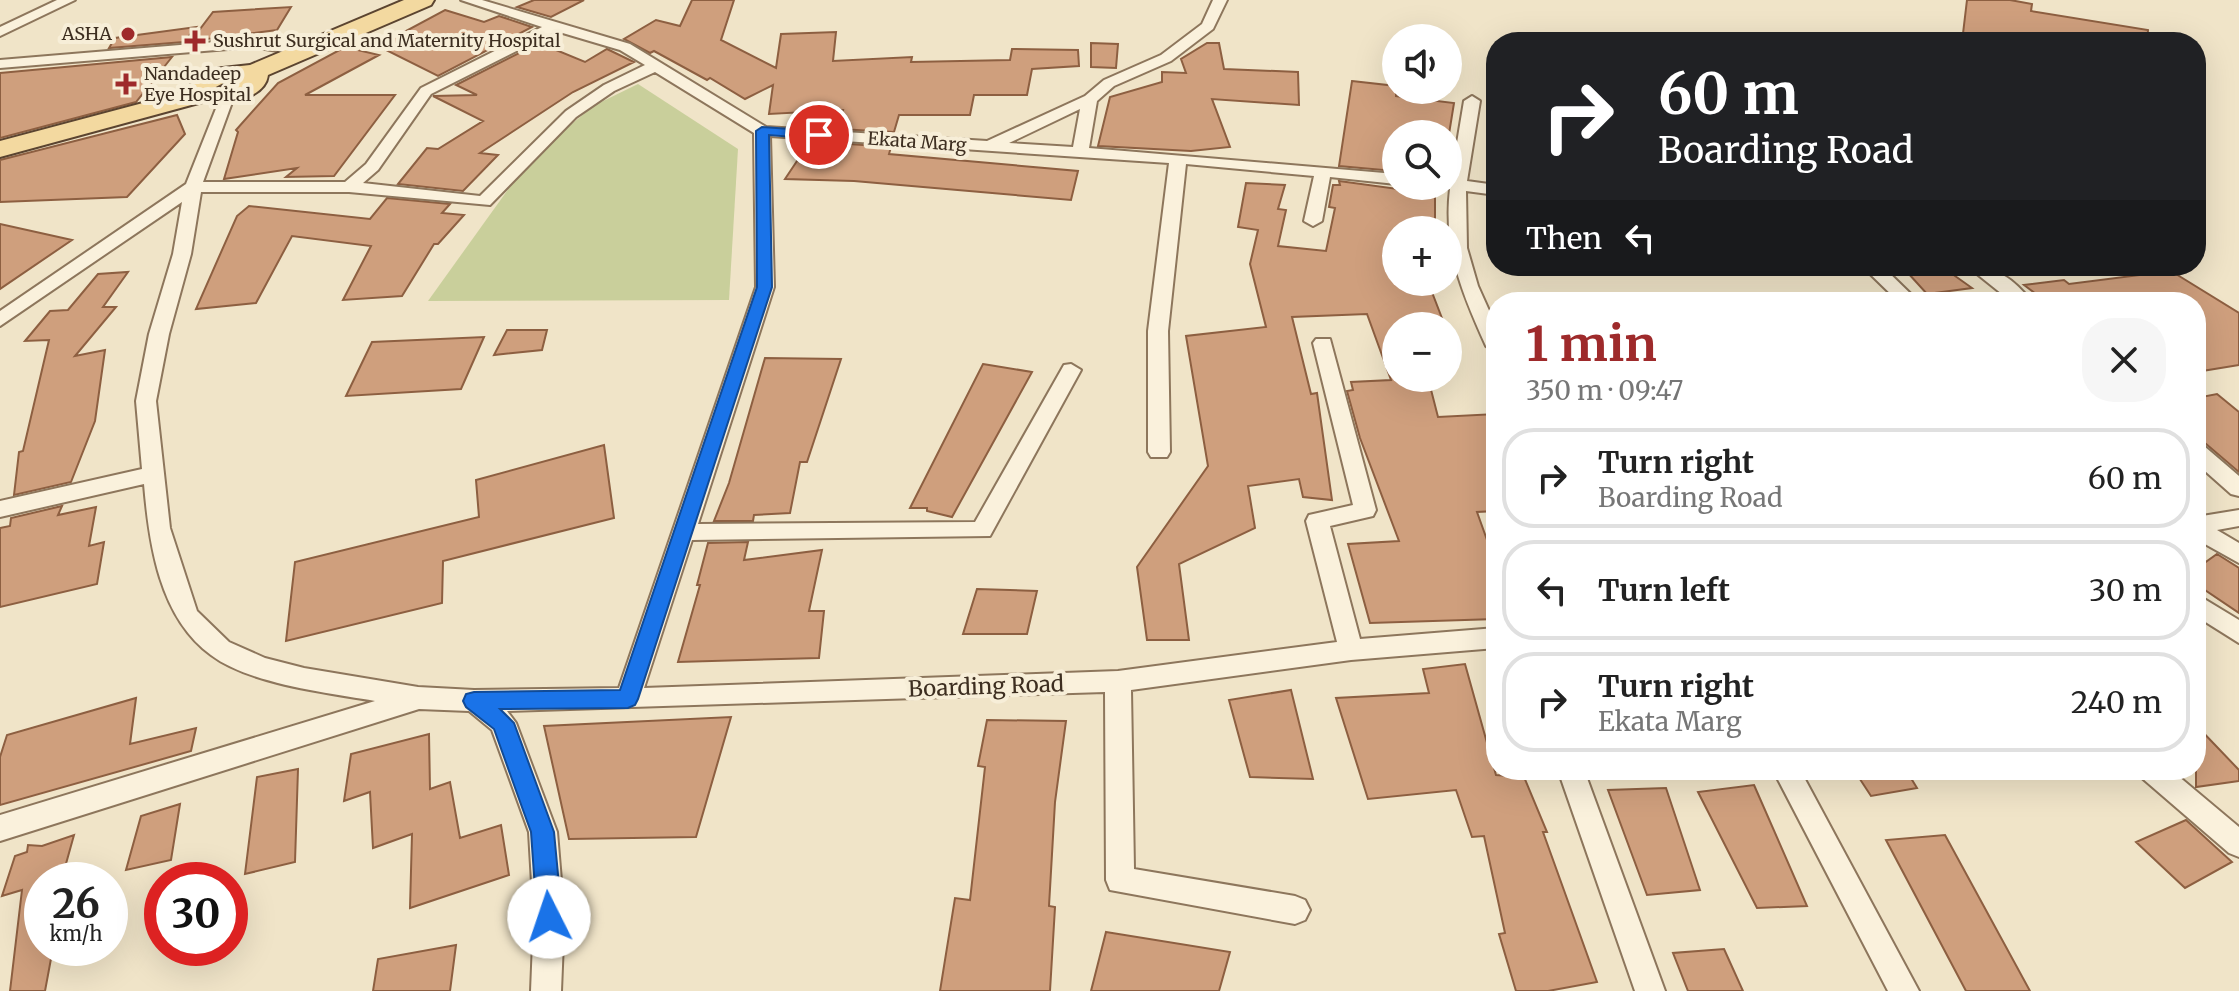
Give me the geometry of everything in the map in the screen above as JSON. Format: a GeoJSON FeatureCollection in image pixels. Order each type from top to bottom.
{"type":"FeatureCollection","features":[{"type":"Feature","properties":{"kind":"main road"},"geometry":{"type":"LineString","coordinates":[[0,149],[211,91],[222,74],[240,71],[253,73],[423,0]]}},
{"type":"Feature","properties":{"kind":"main road"},"geometry":{"type":"LineString","coordinates":[[0,139],[211,91]]}},
{"type":"Feature","properties":{"kind":"street"},"geometry":{"type":"LineString","coordinates":[[0,32],[68,0]]}},
{"type":"Feature","properties":{"kind":"street","name":"Ekata Marg"},"geometry":{"type":"LineString","coordinates":[[468,0],[625,47],[762,131],[1178,159],[1382,178]]}},
{"type":"Feature","properties":{"kind":"street"},"geometry":{"type":"LineString","coordinates":[[988,147],[1090,99],[1109,83],[1166,58],[1208,26],[1220,0]]}},
{"type":"Feature","properties":{"kind":"street"},"geometry":{"type":"LineString","coordinates":[[349,187],[372,167],[426,91],[554,26]]}},
{"type":"Feature","properties":{"kind":"street"},"geometry":{"type":"LineString","coordinates":[[0,64],[252,43],[303,51]]}},
{"type":"Feature","properties":{"kind":"street"},"geometry":{"type":"LineString","coordinates":[[0,319],[193,187],[349,187],[484,201],[571,114],[609,88],[655,66]]}},
{"type":"Feature","properties":{"kind":"street"},"geometry":{"type":"LineString","coordinates":[[211,91],[182,254],[159,334],[146,401],[159,528],[182,602],[187,616],[220,649],[260,667],[418,698]]}},
{"type":"Feature","properties":{"kind":"street"},"geometry":{"type":"LineString","coordinates":[[1080,152],[1090,99]]}},
{"type":"Feature","properties":{"kind":"street"},"geometry":{"type":"LineString","coordinates":[[1462,147],[1472,101]]}},
{"type":"Feature","properties":{"kind":"street"},"geometry":{"type":"LineString","coordinates":[[628,699],[765,287],[762,131]]}},
{"type":"Feature","properties":{"kind":"street"},"geometry":{"type":"LineString","coordinates":[[1159,452],[1158,331],[1178,159]]}},
{"type":"Feature","properties":{"kind":"street"},"geometry":{"type":"LineString","coordinates":[[1313,221],[1323,172]]}},
{"type":"Feature","properties":{"kind":"street"},"geometry":{"type":"LineString","coordinates":[[1462,185],[1486,189]]}},
{"type":"Feature","properties":{"kind":"street"},"geometry":{"type":"LineString","coordinates":[[1455,200],[1458,248],[1486,324]]}},
{"type":"Feature","properties":{"kind":"street"},"geometry":{"type":"LineString","coordinates":[[1882,276],[1899,292]]}},
{"type":"Feature","properties":{"kind":"street"},"geometry":{"type":"LineString","coordinates":[[1994,276],[2012,292]]}},
{"type":"Feature","properties":{"kind":"street"},"geometry":{"type":"LineString","coordinates":[[1323,343],[1365,510],[1317,521],[1351,650]]}},
{"type":"Feature","properties":{"kind":"street"},"geometry":{"type":"LineString","coordinates":[[685,532],[982,530],[1071,370]]}},
{"type":"Feature","properties":{"kind":"street"},"geometry":{"type":"LineString","coordinates":[[2206,460],[2239,488]]}},
{"type":"Feature","properties":{"kind":"street"},"geometry":{"type":"LineString","coordinates":[[0,509],[153,474]]}},
{"type":"Feature","properties":{"kind":"street"},"geometry":{"type":"LineString","coordinates":[[2206,524],[2239,518]]}},
{"type":"Feature","properties":{"kind":"street"},"geometry":{"type":"LineString","coordinates":[[2206,533],[2239,554]]}},
{"type":"Feature","properties":{"kind":"street"},"geometry":{"type":"LineString","coordinates":[[2206,610],[2239,633]]}},
{"type":"Feature","properties":{"kind":"street","name":"Boarding Road"},"geometry":{"type":"LineString","coordinates":[[418,698],[474,701],[628,699],[1118,681],[1351,650],[1486,639]]}},
{"type":"Feature","properties":{"kind":"street"},"geometry":{"type":"LineString","coordinates":[[1118,681],[1120,880],[1295,910]]}},
{"type":"Feature","properties":{"kind":"street"},"geometry":{"type":"LineString","coordinates":[[0,828],[418,698]]}},
{"type":"Feature","properties":{"kind":"street"},"geometry":{"type":"LineString","coordinates":[[474,701],[503,723],[543,832],[549,917],[546,991]]}},
{"type":"Feature","properties":{"kind":"street"},"geometry":{"type":"LineString","coordinates":[[1575,780],[1650,991]]}},
{"type":"Feature","properties":{"kind":"street"},"geometry":{"type":"LineString","coordinates":[[1791,780],[1904,991]]}},
{"type":"Feature","properties":{"kind":"street"},"geometry":{"type":"LineString","coordinates":[[2163,780],[2239,844]]}},
{"type":"Feature","properties":{"kind":"green space"},"geometry":{"type":"Polygon","coordinates":[[[638,84],[738,149],[729,300],[428,301],[532,156],[595,105],[638,84]]]}},
{"type":"Feature","properties":{"kind":"building"},"geometry":{"type":"Polygon","coordinates":[[[534,0],[584,0],[551,17],[517,7],[534,0]]]}},
{"type":"Feature","properties":{"kind":"building"},"geometry":{"type":"Polygon","coordinates":[[[692,0],[734,0],[721,40],[776,68],[781,34],[836,32],[833,61],[912,57],[911,62],[1010,60],[1012,49],[1078,50],[1079,66],[1032,69],[1027,95],[974,95],[970,115],[899,115],[894,132],[838,129],[843,110],[769,114],[773,85],[745,99],[710,78],[707,80],[654,51],[650,53],[624,39],[656,20],[680,26],[692,0]]]}},
{"type":"Feature","properties":{"kind":"building"},"geometry":{"type":"Polygon","coordinates":[[[1967,0],[2010,0],[2032,4],[2031,11],[2148,30],[2148,32],[1963,32],[1967,0]]]}},
{"type":"Feature","properties":{"kind":"building"},"geometry":{"type":"Polygon","coordinates":[[[291,7],[277,30],[191,41],[213,12],[291,7]]]}},
{"type":"Feature","properties":{"kind":"building"},"geometry":{"type":"Polygon","coordinates":[[[445,10],[484,22],[499,16],[532,27],[438,76],[378,46],[445,10]]]}},
{"type":"Feature","properties":{"kind":"building"},"geometry":{"type":"Polygon","coordinates":[[[196,27],[184,42],[109,48],[115,38],[196,27]]]}},
{"type":"Feature","properties":{"kind":"building"},"geometry":{"type":"Polygon","coordinates":[[[539,43],[585,62],[607,49],[634,62],[573,92],[480,153],[498,155],[463,191],[398,184],[427,148],[438,149],[483,121],[433,96],[477,95],[456,85],[539,43]]]}},
{"type":"Feature","properties":{"kind":"building"},"geometry":{"type":"Polygon","coordinates":[[[1091,43],[1118,44],[1116,68],[1091,67],[1091,43]]]}},
{"type":"Feature","properties":{"kind":"building"},"geometry":{"type":"Polygon","coordinates":[[[1207,43],[1219,43],[1224,69],[1298,72],[1299,105],[1212,99],[1230,147],[1191,151],[1098,146],[1110,97],[1162,82],[1162,72],[1186,73],[1181,59],[1207,43]]]}},
{"type":"Feature","properties":{"kind":"building"},"geometry":{"type":"Polygon","coordinates":[[[345,47],[379,55],[305,95],[395,95],[334,176],[286,177],[297,168],[224,179],[238,132],[236,130],[278,83],[345,47]]]}},
{"type":"Feature","properties":{"kind":"building"},"geometry":{"type":"Polygon","coordinates":[[[172,57],[136,102],[0,138],[0,73],[172,57]]]}},
{"type":"Feature","properties":{"kind":"building"},"geometry":{"type":"Polygon","coordinates":[[[1352,81],[1382,84],[1382,104],[1454,104],[1451,120],[1382,120],[1382,170],[1339,166],[1352,81]]]}},
{"type":"Feature","properties":{"kind":"building"},"geometry":{"type":"Polygon","coordinates":[[[177,115],[185,134],[127,197],[0,202],[0,160],[177,115]]]}},
{"type":"Feature","properties":{"kind":"building"},"geometry":{"type":"Polygon","coordinates":[[[835,143],[891,147],[889,154],[1078,171],[1071,200],[854,181],[785,179],[803,152],[832,154],[835,143]]]}},
{"type":"Feature","properties":{"kind":"building"},"geometry":{"type":"Polygon","coordinates":[[[1339,181],[1382,187],[1382,200],[1435,200],[1435,216],[1382,216],[1382,296],[1433,296],[1440,312],[1382,312],[1382,355],[1367,314],[1292,317],[1311,394],[1317,393],[1332,500],[1303,497],[1299,479],[1248,486],[1255,528],[1179,564],[1189,640],[1147,640],[1137,567],[1208,466],[1186,336],[1266,327],[1250,264],[1258,230],[1238,227],[1246,183],[1285,185],[1278,209],[1286,210],[1278,246],[1326,251],[1335,208],[1329,207],[1333,185],[1340,185],[1339,181]]]}},
{"type":"Feature","properties":{"kind":"building"},"geometry":{"type":"Polygon","coordinates":[[[387,198],[450,204],[442,213],[464,215],[438,244],[434,244],[402,296],[343,300],[371,246],[292,236],[256,303],[196,309],[237,216],[249,206],[370,219],[387,198]]]}},
{"type":"Feature","properties":{"kind":"building"},"geometry":{"type":"Polygon","coordinates":[[[0,224],[72,240],[0,289],[0,224]]]}},
{"type":"Feature","properties":{"kind":"building"},"geometry":{"type":"Polygon","coordinates":[[[128,272],[103,307],[116,307],[75,356],[105,350],[95,421],[71,482],[14,495],[19,452],[23,451],[49,340],[25,341],[50,311],[68,310],[98,274],[128,272]]]}},
{"type":"Feature","properties":{"kind":"building"},"geometry":{"type":"Polygon","coordinates":[[[1911,276],[1955,276],[1972,288],[1942,292],[1925,292],[1911,276]]]}},
{"type":"Feature","properties":{"kind":"building"},"geometry":{"type":"Polygon","coordinates":[[[2132,276],[2179,276],[2205,292],[2033,292],[2024,285],[2064,280],[2069,284],[2132,276]]]}},
{"type":"Feature","properties":{"kind":"building"},"geometry":{"type":"Polygon","coordinates":[[[2206,293],[2239,313],[2239,365],[2206,370],[2206,293]]]}},
{"type":"Feature","properties":{"kind":"building"},"geometry":{"type":"Polygon","coordinates":[[[507,330],[547,330],[542,350],[494,355],[507,330]]]}},
{"type":"Feature","properties":{"kind":"building"},"geometry":{"type":"Polygon","coordinates":[[[484,337],[461,389],[346,396],[372,342],[484,337]]]}},
{"type":"Feature","properties":{"kind":"building"},"geometry":{"type":"Polygon","coordinates":[[[765,358],[841,359],[807,462],[800,462],[790,513],[754,515],[753,521],[714,521],[729,483],[765,358]]]}},
{"type":"Feature","properties":{"kind":"building"},"geometry":{"type":"Polygon","coordinates":[[[983,364],[1032,372],[952,517],[927,511],[927,508],[910,508],[983,364]]]}},
{"type":"Feature","properties":{"kind":"building"},"geometry":{"type":"Polygon","coordinates":[[[1382,380],[1382,392],[1432,392],[1438,417],[1486,415],[1486,512],[1477,512],[1486,537],[1486,619],[1370,623],[1348,544],[1399,541],[1360,438],[1347,391],[1353,390],[1351,382],[1382,380]]]}},
{"type":"Feature","properties":{"kind":"building"},"geometry":{"type":"Polygon","coordinates":[[[2217,394],[2239,412],[2239,472],[2206,444],[2206,396],[2217,394]]]}},
{"type":"Feature","properties":{"kind":"building"},"geometry":{"type":"Polygon","coordinates":[[[604,445],[614,518],[443,561],[442,603],[286,641],[295,562],[479,517],[476,480],[604,445]]]}},
{"type":"Feature","properties":{"kind":"building"},"geometry":{"type":"Polygon","coordinates":[[[62,506],[58,515],[96,507],[89,546],[104,542],[97,584],[0,607],[0,528],[10,526],[11,518],[62,506]]]}},
{"type":"Feature","properties":{"kind":"building"},"geometry":{"type":"Polygon","coordinates":[[[748,542],[744,560],[822,550],[809,611],[824,611],[819,658],[678,662],[700,585],[697,585],[708,543],[748,542]]]}},
{"type":"Feature","properties":{"kind":"building"},"geometry":{"type":"Polygon","coordinates":[[[2217,554],[2239,568],[2239,613],[2206,591],[2206,562],[2217,554]]]}},
{"type":"Feature","properties":{"kind":"building"},"geometry":{"type":"Polygon","coordinates":[[[977,589],[1037,591],[1027,634],[963,634],[977,589]]]}},
{"type":"Feature","properties":{"kind":"building"},"geometry":{"type":"Polygon","coordinates":[[[1465,664],[1486,739],[1486,780],[1525,780],[1547,832],[1543,832],[1597,982],[1548,991],[1516,991],[1499,934],[1505,933],[1484,836],[1472,837],[1456,790],[1368,799],[1336,698],[1429,693],[1423,669],[1465,664]]]}},
{"type":"Feature","properties":{"kind":"building"},"geometry":{"type":"Polygon","coordinates":[[[1291,690],[1313,779],[1250,777],[1229,700],[1291,690]]]}},
{"type":"Feature","properties":{"kind":"building"},"geometry":{"type":"Polygon","coordinates":[[[136,698],[130,744],[196,728],[191,751],[0,805],[0,757],[7,735],[136,698]]]}},
{"type":"Feature","properties":{"kind":"building"},"geometry":{"type":"Polygon","coordinates":[[[731,717],[696,837],[569,839],[544,726],[731,717]]]}},
{"type":"Feature","properties":{"kind":"building"},"geometry":{"type":"Polygon","coordinates":[[[987,720],[1066,721],[1055,802],[1049,906],[1055,907],[1050,991],[940,991],[955,898],[970,900],[985,767],[978,766],[987,720]]]}},
{"type":"Feature","properties":{"kind":"building"},"geometry":{"type":"Polygon","coordinates":[[[429,734],[430,789],[450,782],[460,838],[501,825],[509,875],[410,908],[412,834],[373,848],[370,792],[344,801],[351,754],[429,734]]]}},
{"type":"Feature","properties":{"kind":"building"},"geometry":{"type":"Polygon","coordinates":[[[2206,735],[2239,770],[2239,781],[2196,787],[2196,780],[2206,780],[2206,735]]]}},
{"type":"Feature","properties":{"kind":"building"},"geometry":{"type":"Polygon","coordinates":[[[298,769],[295,862],[248,873],[246,862],[257,777],[298,769]]]}},
{"type":"Feature","properties":{"kind":"building"},"geometry":{"type":"Polygon","coordinates":[[[1861,780],[1912,780],[1917,788],[1871,796],[1861,780]]]}},
{"type":"Feature","properties":{"kind":"building"},"geometry":{"type":"Polygon","coordinates":[[[1754,785],[1807,906],[1757,908],[1698,792],[1754,785]]]}},
{"type":"Feature","properties":{"kind":"building"},"geometry":{"type":"Polygon","coordinates":[[[1666,788],[1700,890],[1647,895],[1608,790],[1666,788]]]}},
{"type":"Feature","properties":{"kind":"building"},"geometry":{"type":"Polygon","coordinates":[[[180,804],[171,860],[144,862],[144,866],[128,870],[128,863],[141,816],[180,804]]]}},
{"type":"Feature","properties":{"kind":"building"},"geometry":{"type":"Polygon","coordinates":[[[2186,820],[2232,862],[2185,888],[2136,842],[2186,820]]]}},
{"type":"Feature","properties":{"kind":"building"},"geometry":{"type":"Polygon","coordinates":[[[74,835],[66,862],[24,862],[24,966],[50,966],[45,991],[10,991],[22,890],[2,896],[15,856],[27,852],[28,845],[42,846],[74,835]]]}},
{"type":"Feature","properties":{"kind":"building"},"geometry":{"type":"Polygon","coordinates":[[[1945,835],[2030,991],[1966,991],[1886,840],[1945,835]]]}},
{"type":"Feature","properties":{"kind":"building"},"geometry":{"type":"Polygon","coordinates":[[[1106,932],[1230,952],[1219,991],[1091,991],[1106,932]]]}},
{"type":"Feature","properties":{"kind":"building"},"geometry":{"type":"Polygon","coordinates":[[[456,945],[450,991],[373,991],[378,959],[456,945]]]}},
{"type":"Feature","properties":{"kind":"building"},"geometry":{"type":"Polygon","coordinates":[[[1724,949],[1743,991],[1688,991],[1673,953],[1724,949]]]}},
{"type":"Feature","properties":{"kind":"place","name":"ASHA"},"geometry":{"type":"Point","coordinates":[128,34]}},
{"type":"Feature","properties":{"kind":"place","name":"Sushrut Surgical and Maternity Hospital"},"geometry":{"type":"Point","coordinates":[195,41]}},
{"type":"Feature","properties":{"kind":"place","name":"Nandadeep Eye Hospital"},"geometry":{"type":"Point","coordinates":[126,84]}},
{"type":"Feature","properties":{"kind":"route"},"geometry":{"type":"LineString","coordinates":[[549,917],[543,832],[503,723],[474,701],[628,699],[765,287],[762,131],[819,135]]}}]}
